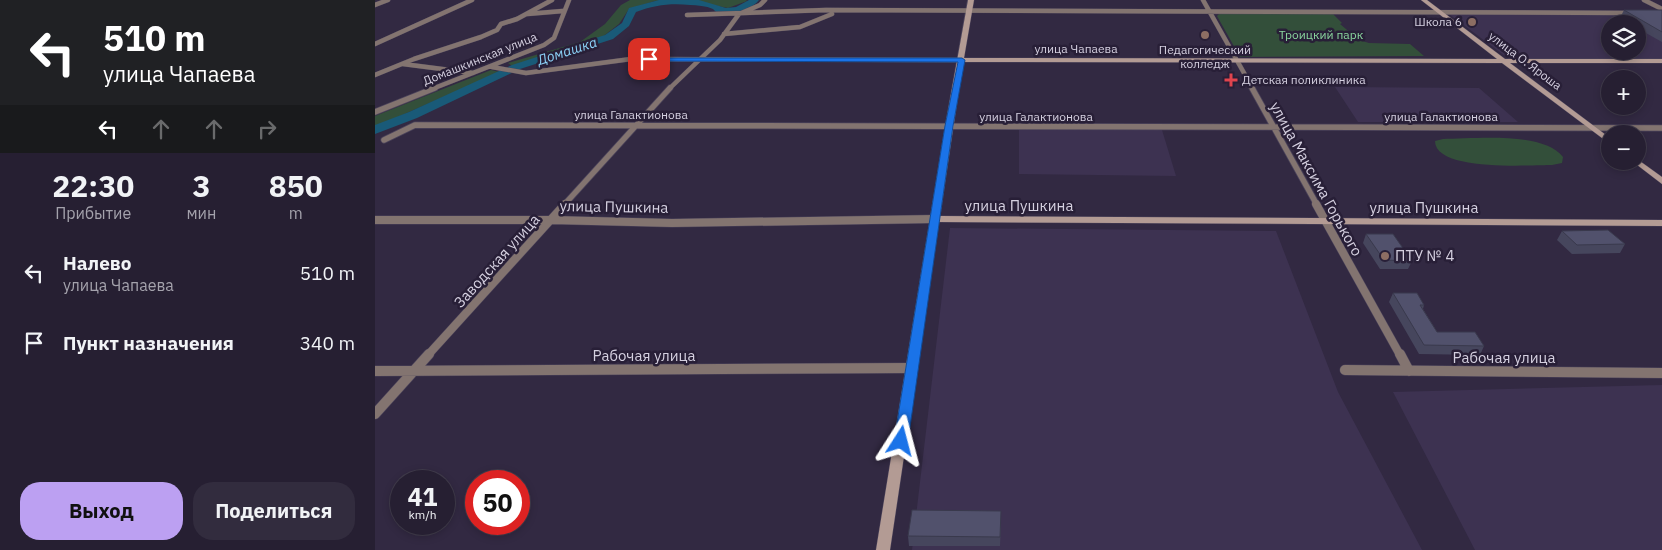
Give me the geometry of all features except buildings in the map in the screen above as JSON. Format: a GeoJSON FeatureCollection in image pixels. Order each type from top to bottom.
{"type":"FeatureCollection","features":[{"type":"Feature","properties":{"kind":"main road"},"geometry":{"type":"LineString","coordinates":[[883,550],[913,368],[949,126],[971,0]]}},
{"type":"Feature","properties":{"kind":"main road","name":"улица О. Яроша"},"geometry":{"type":"LineString","coordinates":[[1424,0],[1601,135]]}},
{"type":"Feature","properties":{"kind":"main road","name":"улица Чапаева"},"geometry":{"type":"LineString","coordinates":[[962,60],[1662,61]]}},
{"type":"Feature","properties":{"kind":"main road"},"geometry":{"type":"LineString","coordinates":[[1646,169],[1662,181]]}},
{"type":"Feature","properties":{"kind":"main road","name":"улица Пушкина"},"geometry":{"type":"LineString","coordinates":[[935,219],[1662,223]]}},
{"type":"Feature","properties":{"kind":"street"},"geometry":{"type":"LineString","coordinates":[[375,5],[388,0]]}},
{"type":"Feature","properties":{"kind":"street"},"geometry":{"type":"LineString","coordinates":[[375,44],[472,0]]}},
{"type":"Feature","properties":{"kind":"street"},"geometry":{"type":"LineString","coordinates":[[527,14],[534,8],[552,0]]}},
{"type":"Feature","properties":{"kind":"street","name":"Домашкинская улица"},"geometry":{"type":"LineString","coordinates":[[375,112],[544,45],[553,38],[569,0]]}},
{"type":"Feature","properties":{"kind":"street","name":"Заводская улица"},"geometry":{"type":"LineString","coordinates":[[375,414],[683,73],[700,60],[739,14],[759,5],[765,0]]}},
{"type":"Feature","properties":{"kind":"street","name":"улица Максима Горького"},"geometry":{"type":"LineString","coordinates":[[1203,0],[1409,371]]}},
{"type":"Feature","properties":{"kind":"street"},"geometry":{"type":"LineString","coordinates":[[1644,0],[1662,9]]}},
{"type":"Feature","properties":{"kind":"street"},"geometry":{"type":"LineString","coordinates":[[375,75],[414,59],[481,37],[497,30],[501,24],[527,14],[563,11]]}},
{"type":"Feature","properties":{"kind":"street"},"geometry":{"type":"LineString","coordinates":[[687,15],[744,12],[1642,13]]}},
{"type":"Feature","properties":{"kind":"street"},"geometry":{"type":"LineString","coordinates":[[724,34],[800,27],[826,15],[849,12]]}},
{"type":"Feature","properties":{"kind":"street"},"geometry":{"type":"LineString","coordinates":[[1652,13],[1662,13]]}},
{"type":"Feature","properties":{"kind":"street","name":"улица Чапаева"},"geometry":{"type":"LineString","coordinates":[[492,67],[526,74],[631,59],[962,60]]}},
{"type":"Feature","properties":{"kind":"street"},"geometry":{"type":"LineString","coordinates":[[403,64],[475,73]]}},
{"type":"Feature","properties":{"kind":"street","name":"улица Галактионова"},"geometry":{"type":"LineString","coordinates":[[384,140],[415,125],[1662,128]]}},
{"type":"Feature","properties":{"kind":"street","name":"улица Пушкина"},"geometry":{"type":"LineString","coordinates":[[375,220],[679,222],[935,219]]}},
{"type":"Feature","properties":{"kind":"street","name":"Рабочая улица"},"geometry":{"type":"LineString","coordinates":[[375,371],[913,368]]}},
{"type":"Feature","properties":{"kind":"street","name":"Рабочая улица"},"geometry":{"type":"LineString","coordinates":[[1345,370],[1662,372]]}},
{"type":"Feature","properties":{"kind":"shaded area"},"geometry":{"type":"Polygon","coordinates":[[[1449,14],[1662,15],[1662,59],[1646,59],[1646,15],[1601,15],[1601,59],[1509,59],[1449,14]]]}},
{"type":"Feature","properties":{"kind":"shaded area"},"geometry":{"type":"Polygon","coordinates":[[[1335,87],[1479,88],[1518,122],[1358,122],[1335,87]]]}},
{"type":"Feature","properties":{"kind":"shaded area"},"geometry":{"type":"Polygon","coordinates":[[[1019,130],[1162,130],[1176,176],[1019,174],[1019,130]]]}},
{"type":"Feature","properties":{"kind":"shaded area"},"geometry":{"type":"Polygon","coordinates":[[[950,228],[1276,231],[1338,392],[1422,550],[912,550],[950,228]]]}},
{"type":"Feature","properties":{"kind":"shaded area"},"geometry":{"type":"Polygon","coordinates":[[[1662,385],[1662,550],[1475,550],[1393,392],[1662,385]]]}},
{"type":"Feature","properties":{"kind":"green space"},"geometry":{"type":"Polygon","coordinates":[[[630,0],[667,0],[655,1],[629,9],[619,24],[601,38],[512,66],[508,63],[580,42],[605,24],[621,5],[630,0]]]}},
{"type":"Feature","properties":{"kind":"green space"},"geometry":{"type":"Polygon","coordinates":[[[688,0],[746,0],[747,1],[728,8],[688,0]]]}},
{"type":"Feature","properties":{"kind":"green space","name":"Троицкий парк"},"geometry":{"type":"Polygon","coordinates":[[[1219,14],[1333,14],[1342,23],[1340,24],[1359,40],[1369,43],[1410,44],[1424,56],[1240,57],[1217,16],[1219,14]]]}},
{"type":"Feature","properties":{"kind":"green space"},"geometry":{"type":"Polygon","coordinates":[[[491,70],[500,72],[375,127],[375,116],[491,70]]]}},
{"type":"Feature","properties":{"kind":"green space"},"geometry":{"type":"Polygon","coordinates":[[[1507,138],[1540,143],[1553,149],[1563,157],[1562,163],[1506,166],[1466,162],[1450,158],[1439,151],[1435,141],[1443,139],[1507,138]]]}},
{"type":"Feature","properties":{"kind":"waterway","name":"Домашка"},"geometry":{"type":"LineString","coordinates":[[375,130],[413,115],[516,67],[609,37],[626,24],[632,10],[640,7],[665,2],[681,2],[699,3],[726,11],[744,7],[754,0]]}},
{"type":"Feature","properties":{"kind":"place","name":"Школа 6"},"geometry":{"type":"Point","coordinates":[1472,22]}},
{"type":"Feature","properties":{"kind":"place","name":"Педагогический колледж"},"geometry":{"type":"Point","coordinates":[1205,35]}},
{"type":"Feature","properties":{"kind":"place","name":"Детская поликлиника"},"geometry":{"type":"Point","coordinates":[1231,80]}},
{"type":"Feature","properties":{"kind":"place","name":"ПТУ № 4"},"geometry":{"type":"Point","coordinates":[1385,256]}},
{"type":"Feature","properties":{"kind":"route"},"geometry":{"type":"LineString","coordinates":[[649,59],[962,60],[949,126],[901,441]]}}]}
